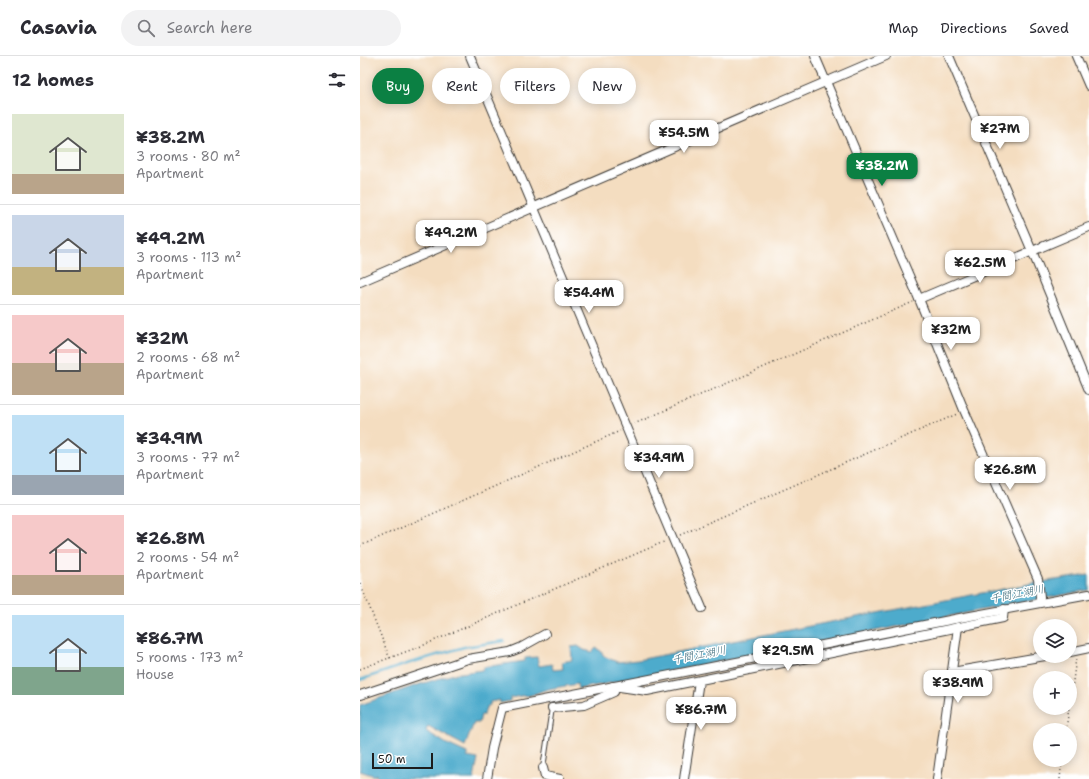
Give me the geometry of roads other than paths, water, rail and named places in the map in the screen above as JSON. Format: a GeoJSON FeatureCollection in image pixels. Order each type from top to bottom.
{"type":"FeatureCollection","features":[{"type":"Feature","properties":{"kind":"street"},"geometry":{"type":"LineString","coordinates":[[470,56],[702,608]]}},
{"type":"Feature","properties":{"kind":"street"},"geometry":{"type":"LineString","coordinates":[[815,56],[920,299],[964,410],[1038,580],[1040,600]]}},
{"type":"Feature","properties":{"kind":"street"},"geometry":{"type":"LineString","coordinates":[[360,282],[886,56]]}},
{"type":"Feature","properties":{"kind":"street"},"geometry":{"type":"LineString","coordinates":[[949,56],[1089,390]]}},
{"type":"Feature","properties":{"kind":"street"},"geometry":{"type":"LineString","coordinates":[[1076,56],[1089,86]]}},
{"type":"Feature","properties":{"kind":"street"},"geometry":{"type":"LineString","coordinates":[[920,299],[1089,227]]}},
{"type":"Feature","properties":{"kind":"street"},"geometry":{"type":"LineString","coordinates":[[487,779],[492,748],[502,708],[1004,609],[1040,600],[1089,594]]}},
{"type":"Feature","properties":{"kind":"street"},"geometry":{"type":"LineString","coordinates":[[613,686],[647,691],[699,681],[1003,618],[1004,609]]}},
{"type":"Feature","properties":{"kind":"street"},"geometry":{"type":"LineString","coordinates":[[937,779],[958,627]]}},
{"type":"Feature","properties":{"kind":"street"},"geometry":{"type":"LineString","coordinates":[[360,694],[468,659],[510,652],[546,634]]}},
{"type":"Feature","properties":{"kind":"street"},"geometry":{"type":"LineString","coordinates":[[1077,650],[1089,648]]}},
{"type":"Feature","properties":{"kind":"street"},"geometry":{"type":"LineString","coordinates":[[952,672],[1033,658]]}},
{"type":"Feature","properties":{"kind":"street"},"geometry":{"type":"LineString","coordinates":[[684,779],[699,681]]}},
{"type":"Feature","properties":{"kind":"street"},"geometry":{"type":"LineString","coordinates":[[552,708],[584,705],[614,692],[613,686]]}},
{"type":"Feature","properties":{"kind":"street"},"geometry":{"type":"LineString","coordinates":[[543,768],[545,776],[560,779]]}},
{"type":"Feature","properties":{"kind":"lane"},"geometry":{"type":"LineString","coordinates":[[543,768],[552,708]]}},
{"type":"Feature","properties":{"kind":"water","name":"千間江湖川"},"geometry":{"type":"Polygon","coordinates":[[[1089,575],[1089,590],[578,689],[577,684],[545,690],[529,696],[526,695],[510,698],[510,701],[500,703],[500,700],[490,702],[490,705],[486,708],[484,715],[481,715],[479,723],[474,723],[465,746],[428,726],[426,731],[447,744],[467,753],[467,757],[478,759],[474,779],[383,779],[377,777],[378,775],[376,774],[375,776],[360,771],[360,705],[454,674],[482,670],[484,667],[525,661],[525,658],[537,657],[539,666],[552,664],[553,670],[563,669],[562,662],[572,660],[571,647],[578,646],[584,650],[592,652],[596,648],[601,651],[604,656],[617,662],[638,660],[1034,583],[1089,575]]]}},
{"type":"Feature","properties":{"kind":"waterway"},"geometry":{"type":"LineString","coordinates":[[360,680],[464,647],[504,641]]}}]}
